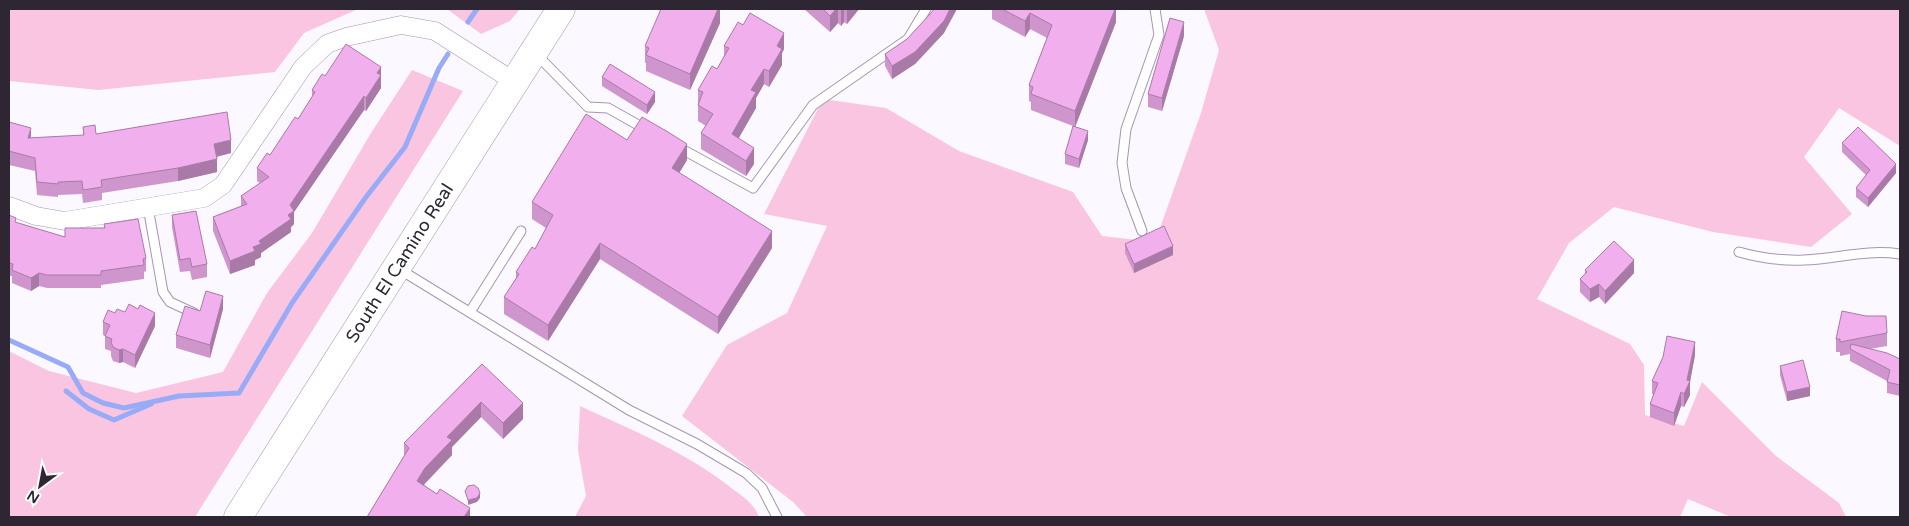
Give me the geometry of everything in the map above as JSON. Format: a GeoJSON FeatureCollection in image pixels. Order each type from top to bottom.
{"type":"FeatureCollection","features":[{"type":"Feature","properties":{"kind":"main road","name":"South El Camino Real"},"geometry":{"type":"LineString","coordinates":[[238,517],[561,9]]}},
{"type":"Feature","properties":{"kind":"street"},"geometry":{"type":"LineString","coordinates":[[9,206],[36,216],[65,221],[204,198],[223,186],[303,67],[327,44],[346,37],[401,25],[435,31],[515,82]]}},
{"type":"Feature","properties":{"kind":"lane"},"geometry":{"type":"LineString","coordinates":[[534,52],[588,107],[608,108],[753,188],[814,105],[908,39],[926,9]]}},
{"type":"Feature","properties":{"kind":"lane"},"geometry":{"type":"LineString","coordinates":[[1142,231],[1126,188],[1122,163],[1126,129],[1159,35],[1155,9]]}},
{"type":"Feature","properties":{"kind":"lane"},"geometry":{"type":"LineString","coordinates":[[148,207],[163,292],[170,302],[194,313]]}},
{"type":"Feature","properties":{"kind":"lane"},"geometry":{"type":"LineString","coordinates":[[470,312],[521,231]]}},
{"type":"Feature","properties":{"kind":"lane"},"geometry":{"type":"LineString","coordinates":[[1739,252],[1757,257],[1804,260],[1878,251],[1900,254]]}},
{"type":"Feature","properties":{"kind":"lane"},"geometry":{"type":"LineString","coordinates":[[397,268],[629,410],[697,444],[746,473],[762,488],[777,517]]}},
{"type":"Feature","properties":{"kind":"shaded area"},"geometry":{"type":"Polygon","coordinates":[[[9,9],[358,9],[304,33],[275,72],[98,90],[9,81],[9,9]]]}},
{"type":"Feature","properties":{"kind":"shaded area"},"geometry":{"type":"Polygon","coordinates":[[[447,9],[520,9],[510,21],[481,34],[447,9]]]}},
{"type":"Feature","properties":{"kind":"shaded area"},"geometry":{"type":"Polygon","coordinates":[[[1204,9],[1900,9],[1900,146],[1839,108],[1804,157],[1852,214],[1811,247],[1713,232],[1614,207],[1569,243],[1537,299],[1630,344],[1644,365],[1645,415],[1684,426],[1702,382],[1776,456],[1839,503],[1846,517],[1731,517],[1688,499],[1680,517],[807,517],[793,502],[682,416],[727,345],[787,313],[827,226],[764,214],[823,99],[886,108],[959,151],[1073,192],[1102,236],[1155,242],[1201,113],[1219,50],[1204,9]]]}},
{"type":"Feature","properties":{"kind":"shaded area"},"geometry":{"type":"Polygon","coordinates":[[[412,70],[463,91],[195,517],[9,517],[9,351],[49,371],[136,393],[223,372],[267,293],[312,233],[371,133],[412,70]]]}},
{"type":"Feature","properties":{"kind":"shaded area"},"geometry":{"type":"Polygon","coordinates":[[[580,406],[660,443],[698,465],[745,499],[755,508],[759,517],[575,517],[586,496],[578,450],[580,406]]]}},
{"type":"Feature","properties":{"kind":"building"},"geometry":{"type":"Polygon","coordinates":[[[661,9],[718,9],[690,74],[646,55],[649,48],[645,46],[661,9]]]}},
{"type":"Feature","properties":{"kind":"building"},"geometry":{"type":"Polygon","coordinates":[[[823,9],[836,9],[830,16],[823,9]]]}},
{"type":"Feature","properties":{"kind":"building"},"geometry":{"type":"Polygon","coordinates":[[[934,9],[950,9],[944,21],[915,52],[892,66],[885,54],[907,39],[934,9]]]}},
{"type":"Feature","properties":{"kind":"building"},"geometry":{"type":"Polygon","coordinates":[[[1002,9],[1115,9],[1075,111],[1031,94],[1033,87],[1029,85],[1052,25],[1030,13],[1025,21],[1002,9]]]}},
{"type":"Feature","properties":{"kind":"building"},"geometry":{"type":"Polygon","coordinates":[[[750,13],[784,33],[777,46],[782,49],[769,71],[764,69],[751,90],[756,92],[732,134],[754,148],[746,161],[701,133],[713,114],[698,105],[703,92],[698,90],[712,66],[717,69],[729,48],[724,46],[738,22],[743,25],[750,13]]]}},
{"type":"Feature","properties":{"kind":"building"},"geometry":{"type":"Polygon","coordinates":[[[1170,18],[1184,22],[1162,98],[1148,94],[1170,18]]]}},
{"type":"Feature","properties":{"kind":"building"},"geometry":{"type":"Polygon","coordinates":[[[346,44],[381,67],[377,73],[381,75],[366,98],[364,96],[290,205],[294,211],[288,215],[291,219],[259,241],[261,244],[253,247],[255,251],[230,261],[213,217],[247,204],[241,196],[269,177],[257,168],[267,153],[270,155],[295,117],[298,119],[315,92],[312,90],[322,74],[325,76],[346,44]]]}},
{"type":"Feature","properties":{"kind":"building"},"geometry":{"type":"Polygon","coordinates":[[[610,64],[655,92],[647,105],[602,77],[610,64]]]}},
{"type":"Feature","properties":{"kind":"building"},"geometry":{"type":"Polygon","coordinates":[[[227,112],[231,140],[214,144],[217,159],[178,168],[101,180],[102,187],[83,190],[82,181],[58,182],[58,184],[37,182],[35,158],[9,151],[9,122],[31,128],[28,138],[84,135],[83,127],[95,125],[96,134],[227,112]]]}},
{"type":"Feature","properties":{"kind":"building"},"geometry":{"type":"Polygon","coordinates":[[[586,114],[627,140],[642,117],[668,132],[687,144],[672,168],[772,231],[718,317],[600,243],[548,325],[504,297],[519,274],[516,272],[532,247],[535,249],[553,215],[532,202],[586,114]]]}},
{"type":"Feature","properties":{"kind":"building"},"geometry":{"type":"Polygon","coordinates":[[[1073,126],[1088,131],[1079,159],[1065,154],[1073,126]]]}},
{"type":"Feature","properties":{"kind":"building"},"geometry":{"type":"Polygon","coordinates":[[[1858,127],[1896,164],[1868,198],[1856,188],[1870,170],[1842,143],[1858,127]]]}},
{"type":"Feature","properties":{"kind":"building"},"geometry":{"type":"Polygon","coordinates":[[[196,211],[207,264],[192,267],[190,258],[180,260],[172,215],[196,211]]]}},
{"type":"Feature","properties":{"kind":"building"},"geometry":{"type":"Polygon","coordinates":[[[9,215],[16,218],[15,222],[65,237],[65,228],[105,228],[104,224],[138,219],[146,258],[143,259],[144,265],[101,271],[101,275],[47,275],[39,273],[31,278],[12,270],[13,264],[9,263],[9,215]]]}},
{"type":"Feature","properties":{"kind":"building"},"geometry":{"type":"Polygon","coordinates":[[[1164,226],[1173,246],[1134,264],[1125,244],[1164,226]]]}},
{"type":"Feature","properties":{"kind":"building"},"geometry":{"type":"Polygon","coordinates":[[[1614,241],[1634,260],[1605,291],[1599,284],[1590,289],[1580,279],[1587,272],[1585,270],[1614,241]]]}},
{"type":"Feature","properties":{"kind":"building"},"geometry":{"type":"Polygon","coordinates":[[[206,291],[223,296],[210,345],[176,335],[185,306],[200,311],[206,291]]]}},
{"type":"Feature","properties":{"kind":"building"},"geometry":{"type":"Polygon","coordinates":[[[129,304],[138,309],[140,305],[155,313],[135,355],[123,349],[119,350],[113,347],[112,339],[105,336],[110,325],[103,322],[108,310],[115,313],[117,309],[125,312],[129,304]]]}},
{"type":"Feature","properties":{"kind":"building"},"geometry":{"type":"Polygon","coordinates":[[[1842,311],[1866,316],[1886,316],[1887,333],[1840,342],[1840,339],[1836,339],[1842,311]]]}},
{"type":"Feature","properties":{"kind":"building"},"geometry":{"type":"Polygon","coordinates":[[[1667,336],[1695,342],[1687,380],[1690,381],[1684,394],[1681,392],[1674,413],[1650,404],[1658,383],[1652,381],[1663,357],[1667,336]]]}},
{"type":"Feature","properties":{"kind":"building"},"geometry":{"type":"Polygon","coordinates":[[[1851,344],[1887,353],[1900,359],[1900,385],[1887,382],[1890,370],[1850,349],[1851,344]]]}},
{"type":"Feature","properties":{"kind":"building"},"geometry":{"type":"Polygon","coordinates":[[[1803,360],[1810,387],[1787,392],[1780,366],[1803,360]]]}},
{"type":"Feature","properties":{"kind":"building"},"geometry":{"type":"Polygon","coordinates":[[[482,364],[523,403],[503,423],[481,402],[447,437],[452,440],[425,468],[417,481],[437,494],[440,489],[470,508],[464,517],[367,517],[409,448],[404,443],[482,364]]]}},
{"type":"Feature","properties":{"kind":"building"},"geometry":{"type":"Polygon","coordinates":[[[474,485],[480,493],[477,498],[468,500],[465,491],[468,486],[474,485]]]}},
{"type":"Feature","properties":{"kind":"waterway"},"geometry":{"type":"LineString","coordinates":[[468,22],[477,9]]}},
{"type":"Feature","properties":{"kind":"waterway"},"geometry":{"type":"LineString","coordinates":[[9,340],[68,367],[83,393],[103,403],[124,408],[179,396],[239,393],[292,303],[366,197],[405,147],[439,68],[448,54]]}},
{"type":"Feature","properties":{"kind":"waterway"},"geometry":{"type":"LineString","coordinates":[[66,391],[89,409],[114,420],[151,404]]}}]}
